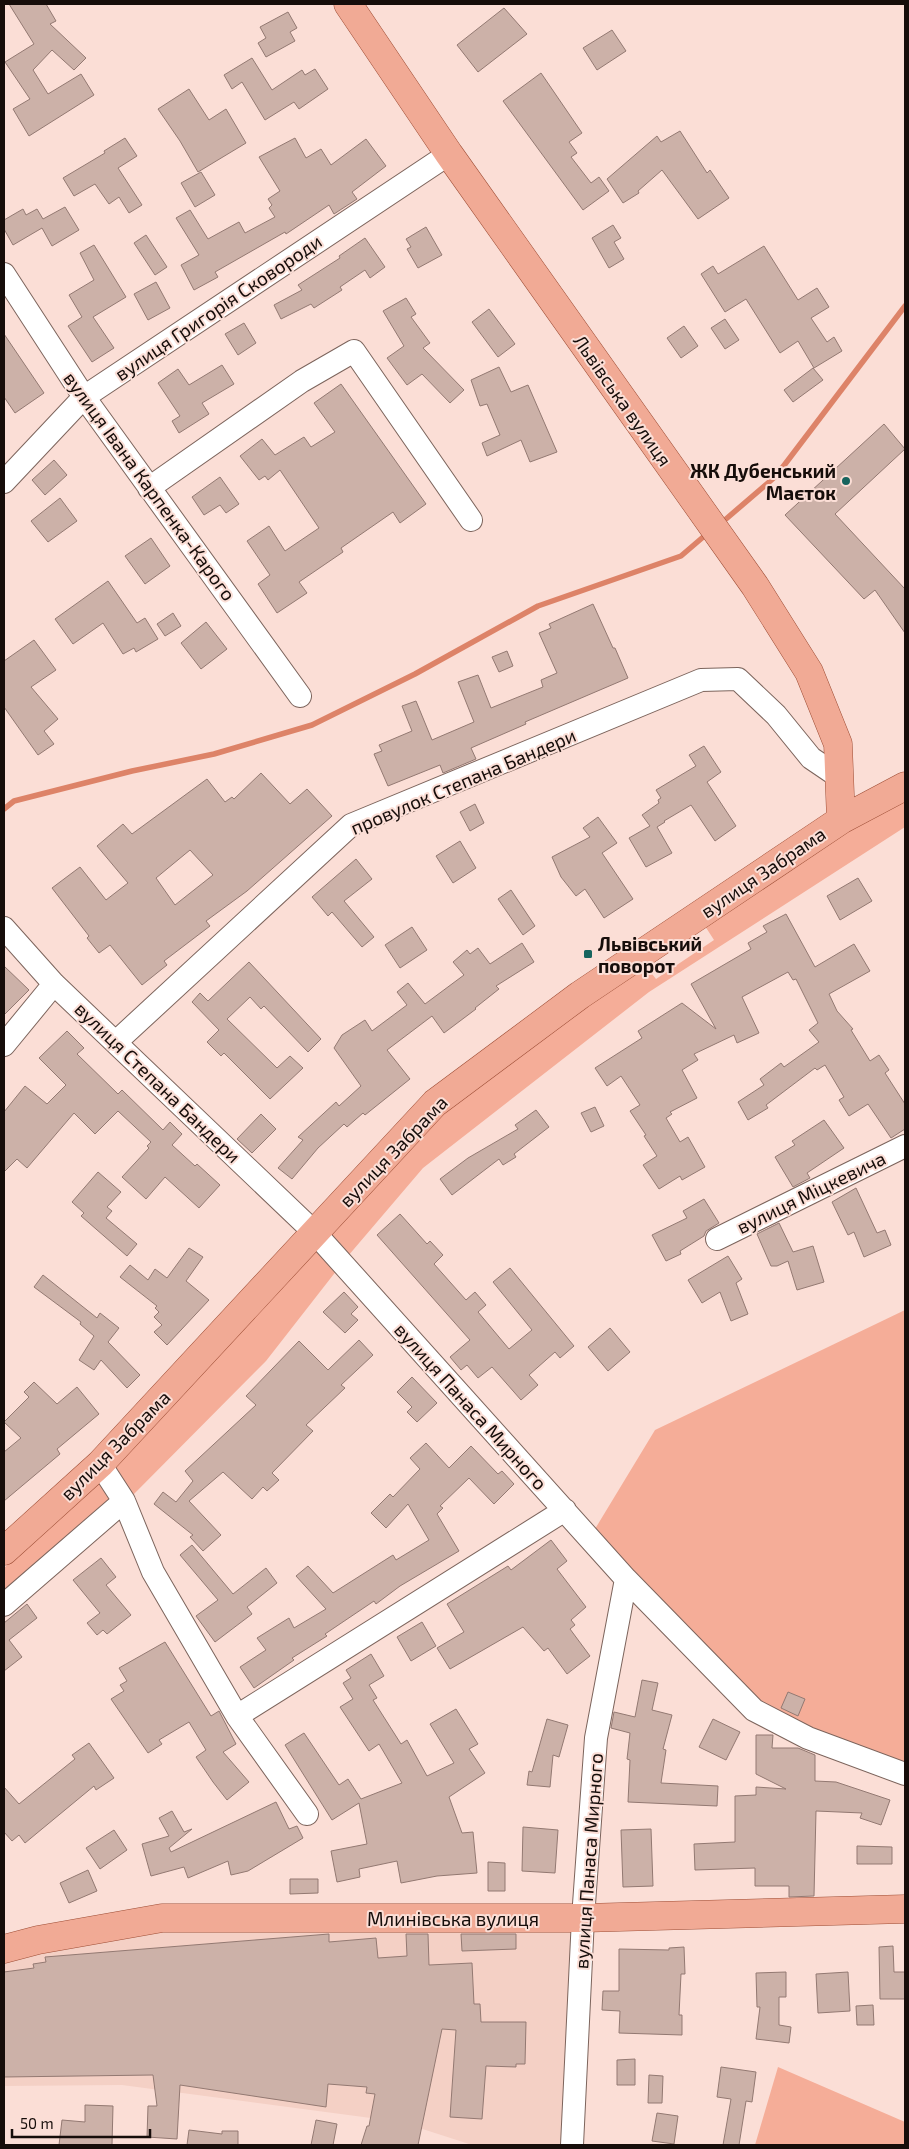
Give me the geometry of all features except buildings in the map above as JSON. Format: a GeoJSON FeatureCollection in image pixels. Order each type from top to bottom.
{"type":"FeatureCollection","features":[{"type":"Feature","properties":{"kind":"main road","name":"Львівська вулиця"},"geometry":{"type":"LineString","coordinates":[[348,4],[449,154],[755,586],[809,672],[838,744],[841,820]]}},
{"type":"Feature","properties":{"kind":"main road","name":"вулиця Забрама"},"geometry":{"type":"LineString","coordinates":[[4,1551],[100,1464],[435,1103],[580,995],[841,820],[905,786]]}},
{"type":"Feature","properties":{"kind":"main road","name":"Млинівська вулиця"},"geometry":{"type":"LineString","coordinates":[[4,1948],[38,1940],[162,1918],[583,1918],[905,1909]]}},
{"type":"Feature","properties":{"kind":"street","name":"вулиця Григорія Сковороди"},"geometry":{"type":"LineString","coordinates":[[4,482],[84,397],[449,154]]}},
{"type":"Feature","properties":{"kind":"street","name":"вулиця Івана Карпенка-Карого"},"geometry":{"type":"LineString","coordinates":[[4,274],[84,397],[300,696]]}},
{"type":"Feature","properties":{"kind":"street"},"geometry":{"type":"LineString","coordinates":[[150,488],[302,381],[354,351],[471,520]]}},
{"type":"Feature","properties":{"kind":"street","name":"провулок Степана Бандери"},"geometry":{"type":"LineString","coordinates":[[116,1042],[351,825],[701,680],[738,679],[776,715],[811,758],[839,777]]}},
{"type":"Feature","properties":{"kind":"street","name":"вулиця Степана Бандери"},"geometry":{"type":"LineString","coordinates":[[4,928],[54,984],[315,1233]]}},
{"type":"Feature","properties":{"kind":"street"},"geometry":{"type":"LineString","coordinates":[[4,1045],[54,984]]}},
{"type":"Feature","properties":{"kind":"street","name":"вулиця Міцкевича"},"geometry":{"type":"LineString","coordinates":[[717,1239],[905,1146]]}},
{"type":"Feature","properties":{"kind":"street","name":"вулиця Панаса Мирного"},"geometry":{"type":"LineString","coordinates":[[315,1233],[626,1579],[754,1710],[808,1738],[905,1774]]}},
{"type":"Feature","properties":{"kind":"street"},"geometry":{"type":"LineString","coordinates":[[100,1464],[124,1501],[153,1572],[237,1716],[307,1814]]}},
{"type":"Feature","properties":{"kind":"street"},"geometry":{"type":"LineString","coordinates":[[4,1604],[124,1501]]}},
{"type":"Feature","properties":{"kind":"street"},"geometry":{"type":"LineString","coordinates":[[237,1716],[565,1510]]}},
{"type":"Feature","properties":{"kind":"street","name":"вулиця Панаса Мирного"},"geometry":{"type":"LineString","coordinates":[[572,2145],[583,1918],[596,1738],[626,1579]]}},
{"type":"Feature","properties":{"kind":"shaded area"},"geometry":{"type":"Polygon","coordinates":[[[905,800],[905,827],[649,992],[423,1168],[348,1256],[330,1236],[444,1113],[588,1005],[646,966],[656,979],[714,940],[705,926],[847,830],[905,800]]]}},
{"type":"Feature","properties":{"kind":"shaded area"},"geometry":{"type":"Polygon","coordinates":[[[318,1249],[337,1270],[266,1361],[130,1498],[112,1470],[318,1249]]]}},
{"type":"Feature","properties":{"kind":"shaded area"},"geometry":{"type":"Polygon","coordinates":[[[905,1310],[905,1763],[812,1729],[760,1703],[631,1571],[595,1529],[655,1430],[905,1310]]]}},
{"type":"Feature","properties":{"kind":"shaded area"},"geometry":{"type":"Polygon","coordinates":[[[103,1479],[116,1500],[4,1597],[4,1568],[103,1479]]]}},
{"type":"Feature","properties":{"kind":"shaded area"},"geometry":{"type":"Polygon","coordinates":[[[163,1926],[574,1926],[563,2145],[472,2145],[401,2122],[122,2085],[4,2086],[4,1957],[163,1926]]]}},
{"type":"Feature","properties":{"kind":"shaded area"},"geometry":{"type":"Polygon","coordinates":[[[778,2067],[905,2122],[905,2145],[755,2145],[778,2067]]]}},
{"type":"Feature","properties":{"kind":"waterway"},"geometry":{"type":"LineString","coordinates":[[726,519],[776,476],[905,306]]}},
{"type":"Feature","properties":{"kind":"waterway"},"geometry":{"type":"LineString","coordinates":[[4,809],[14,801],[132,771],[214,754],[312,725],[415,674],[538,606],[681,556],[702,538]]}},
{"type":"Feature","properties":{"kind":"place","name":"ЖК Дубенський Маєток"},"geometry":{"type":"Point","coordinates":[846,481]}},
{"type":"Feature","properties":{"kind":"place","name":"Львівський поворот"},"geometry":{"type":"Point","coordinates":[588,954]}}]}
